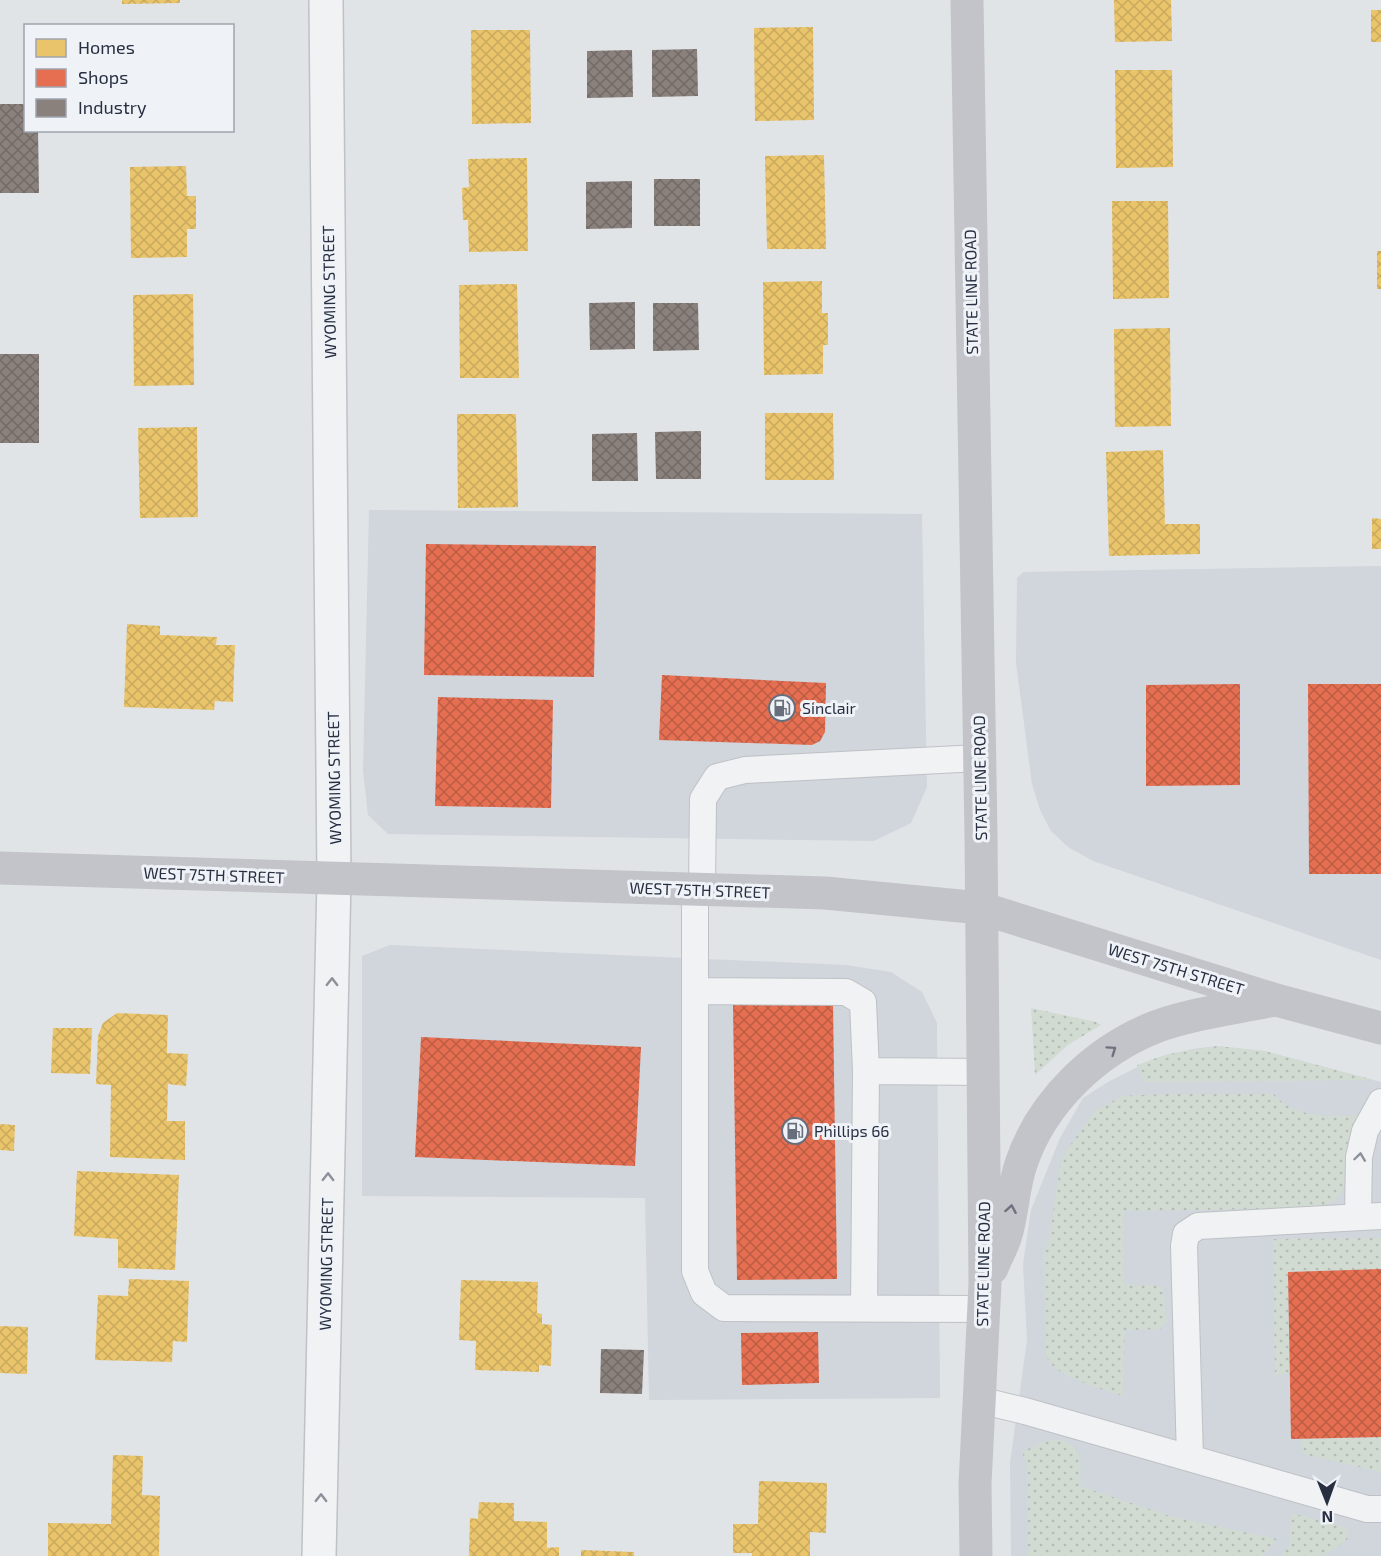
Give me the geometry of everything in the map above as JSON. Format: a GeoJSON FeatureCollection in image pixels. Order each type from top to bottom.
{"type":"FeatureCollection","features":[{"type":"Feature","properties":{"kind":"main road","name":"STATE LINE ROAD"},"geometry":{"type":"LineString","coordinates":[[967,0],[984,1072],[984,1296],[975,1484],[976,1556]]}},
{"type":"Feature","properties":{"kind":"main road","name":"WEST 75TH STREET"},"geometry":{"type":"LineString","coordinates":[[0,868],[825,893],[981,908],[1276,1000],[1381,1028]]}},
{"type":"Feature","properties":{"kind":"main road"},"geometry":{"type":"LineString","coordinates":[[984,1296],[1006,1235],[1024,1155],[1048,1110],[1070,1084],[1123,1043],[1159,1026],[1276,1000]]}},
{"type":"Feature","properties":{"kind":"street","name":"WYOMING STREET"},"geometry":{"type":"LineString","coordinates":[[320,1556],[334,879],[326,0]]}},
{"type":"Feature","properties":{"kind":"lane"},"geometry":{"type":"LineString","coordinates":[[979,758],[744,770],[717,777],[703,800],[695,991],[695,1271],[704,1293],[724,1308],[864,1308],[984,1296]]}},
{"type":"Feature","properties":{"kind":"lane"},"geometry":{"type":"LineString","coordinates":[[695,991],[846,992],[863,1002],[866,1071],[864,1308]]}},
{"type":"Feature","properties":{"kind":"lane"},"geometry":{"type":"LineString","coordinates":[[866,1071],[984,1072]]}},
{"type":"Feature","properties":{"kind":"lane"},"geometry":{"type":"LineString","coordinates":[[1190,1458],[1184,1246],[1186,1234],[1198,1226],[1370,1216],[1359,1157],[1365,1131],[1381,1102]]}},
{"type":"Feature","properties":{"kind":"lane"},"geometry":{"type":"LineString","coordinates":[[979,1400],[1367,1509],[1381,1509]]}},
{"type":"Feature","properties":{"kind":"shaded area"},"geometry":{"type":"Polygon","coordinates":[[[369,510],[922,514],[927,787],[911,823],[874,841],[388,834],[368,815],[363,770],[369,510]]]}},
{"type":"Feature","properties":{"kind":"shaded area"},"geometry":{"type":"Polygon","coordinates":[[[1381,566],[1381,960],[1093,861],[1068,847],[1051,831],[1040,810],[1032,784],[1016,663],[1017,578],[1023,572],[1381,566]]]}},
{"type":"Feature","properties":{"kind":"shaded area"},"geometry":{"type":"Polygon","coordinates":[[[390,945],[846,965],[891,972],[922,992],[937,1023],[940,1398],[649,1400],[645,1198],[362,1196],[362,956],[390,945]]]}},
{"type":"Feature","properties":{"kind":"shaded area"},"geometry":{"type":"Polygon","coordinates":[[[1031,1008],[1101,1025],[1068,1045],[1035,1075],[1031,1008]]]}},
{"type":"Feature","properties":{"kind":"shaded area"},"geometry":{"type":"Polygon","coordinates":[[[1217,1046],[1264,1051],[1381,1082],[1381,1556],[1011,1556],[1010,1463],[1027,1340],[1023,1264],[1031,1210],[1060,1138],[1083,1098],[1108,1082],[1153,1059],[1192,1049],[1217,1046]]]}},
{"type":"Feature","properties":{"kind":"shaded area"},"geometry":{"type":"Polygon","coordinates":[[[1217,1046],[1264,1051],[1374,1080],[1145,1082],[1137,1065],[1168,1054],[1217,1046]]]}},
{"type":"Feature","properties":{"kind":"shaded area"},"geometry":{"type":"Polygon","coordinates":[[[1274,1094],[1282,1102],[1301,1112],[1324,1116],[1358,1115],[1347,1146],[1344,1186],[1335,1199],[1326,1204],[1313,1208],[1124,1211],[1124,1284],[1163,1286],[1166,1322],[1160,1329],[1125,1330],[1123,1396],[1078,1381],[1056,1369],[1049,1362],[1046,1354],[1044,1250],[1048,1245],[1061,1162],[1068,1148],[1095,1111],[1122,1096],[1274,1094]]]}},
{"type":"Feature","properties":{"kind":"shaded area"},"geometry":{"type":"Polygon","coordinates":[[[1381,1238],[1381,1269],[1288,1272],[1290,1374],[1275,1375],[1273,1239],[1381,1238]]]}},
{"type":"Feature","properties":{"kind":"shaded area"},"geometry":{"type":"Polygon","coordinates":[[[1381,1437],[1381,1472],[1303,1454],[1302,1439],[1381,1437]]]}},
{"type":"Feature","properties":{"kind":"shaded area"},"geometry":{"type":"Polygon","coordinates":[[[1062,1440],[1075,1448],[1080,1458],[1080,1486],[1173,1517],[1277,1539],[1263,1556],[1028,1556],[1027,1465],[1022,1452],[1044,1441],[1062,1440]]]}},
{"type":"Feature","properties":{"kind":"shaded area"},"geometry":{"type":"Polygon","coordinates":[[[1291,1513],[1344,1527],[1348,1531],[1347,1540],[1322,1556],[1281,1556],[1290,1544],[1291,1513]]]}},
{"type":"Feature","properties":{"kind":"building: Homes"},"geometry":{"type":"Polygon","coordinates":[[[122,0],[180,0],[180,3],[122,4],[122,0]]]}},
{"type":"Feature","properties":{"kind":"building: Homes"},"geometry":{"type":"Polygon","coordinates":[[[1114,0],[1171,0],[1172,41],[1115,42],[1114,0]]]}},
{"type":"Feature","properties":{"kind":"building: Homes"},"geometry":{"type":"Polygon","coordinates":[[[1371,10],[1381,10],[1381,42],[1371,42],[1371,10]]]}},
{"type":"Feature","properties":{"kind":"building: Homes"},"geometry":{"type":"Polygon","coordinates":[[[813,27],[814,120],[755,121],[754,28],[813,27]]]}},
{"type":"Feature","properties":{"kind":"building: Homes"},"geometry":{"type":"Polygon","coordinates":[[[471,30],[530,30],[531,123],[472,124],[471,30]]]}},
{"type":"Feature","properties":{"kind":"building: Homes"},"geometry":{"type":"Polygon","coordinates":[[[1115,70],[1172,70],[1173,167],[1116,168],[1115,70]]]}},
{"type":"Feature","properties":{"kind":"building: Homes"},"geometry":{"type":"Polygon","coordinates":[[[824,155],[826,249],[767,249],[765,156],[824,155]]]}},
{"type":"Feature","properties":{"kind":"building: Homes"},"geometry":{"type":"Polygon","coordinates":[[[527,158],[528,251],[469,252],[468,220],[463,220],[462,188],[469,187],[468,159],[527,158]]]}},
{"type":"Feature","properties":{"kind":"building: Homes"},"geometry":{"type":"Polygon","coordinates":[[[186,166],[187,196],[196,196],[196,229],[187,229],[187,257],[131,258],[130,167],[186,166]]]}},
{"type":"Feature","properties":{"kind":"building: Homes"},"geometry":{"type":"Polygon","coordinates":[[[1112,201],[1168,201],[1169,298],[1113,299],[1112,201]]]}},
{"type":"Feature","properties":{"kind":"building: Homes"},"geometry":{"type":"Polygon","coordinates":[[[1377,251],[1381,251],[1381,289],[1377,289],[1377,251]]]}},
{"type":"Feature","properties":{"kind":"building: Homes"},"geometry":{"type":"Polygon","coordinates":[[[822,281],[822,313],[828,313],[828,345],[823,345],[823,374],[764,375],[763,282],[822,281]]]}},
{"type":"Feature","properties":{"kind":"building: Homes"},"geometry":{"type":"Polygon","coordinates":[[[517,284],[519,378],[460,378],[459,285],[517,284]]]}},
{"type":"Feature","properties":{"kind":"building: Homes"},"geometry":{"type":"Polygon","coordinates":[[[193,294],[194,385],[134,386],[133,295],[193,294]]]}},
{"type":"Feature","properties":{"kind":"building: Homes"},"geometry":{"type":"Polygon","coordinates":[[[1170,328],[1171,426],[1115,427],[1114,329],[1170,328]]]}},
{"type":"Feature","properties":{"kind":"building: Homes"},"geometry":{"type":"Polygon","coordinates":[[[765,413],[833,413],[834,480],[765,480],[765,413]]]}},
{"type":"Feature","properties":{"kind":"building: Homes"},"geometry":{"type":"Polygon","coordinates":[[[457,414],[516,414],[518,507],[458,508],[457,414]]]}},
{"type":"Feature","properties":{"kind":"building: Homes"},"geometry":{"type":"Polygon","coordinates":[[[197,427],[198,517],[140,518],[138,428],[197,427]]]}},
{"type":"Feature","properties":{"kind":"building: Homes"},"geometry":{"type":"Polygon","coordinates":[[[1163,450],[1165,524],[1200,524],[1200,554],[1109,556],[1106,452],[1163,450]]]}},
{"type":"Feature","properties":{"kind":"building: Homes"},"geometry":{"type":"Polygon","coordinates":[[[1372,518],[1381,519],[1381,549],[1372,549],[1372,518]]]}},
{"type":"Feature","properties":{"kind":"building: Homes"},"geometry":{"type":"Polygon","coordinates":[[[127,624],[160,626],[160,635],[217,637],[216,645],[235,645],[233,702],[215,701],[214,710],[124,707],[127,624]]]}},
{"type":"Feature","properties":{"kind":"building: Homes"},"geometry":{"type":"Polygon","coordinates":[[[117,1013],[168,1015],[167,1053],[188,1054],[186,1086],[168,1084],[167,1121],[185,1121],[185,1160],[110,1157],[111,1085],[96,1084],[98,1036],[103,1023],[117,1013]]]}},
{"type":"Feature","properties":{"kind":"building: Homes"},"geometry":{"type":"Polygon","coordinates":[[[53,1028],[92,1028],[90,1074],[51,1073],[53,1028]]]}},
{"type":"Feature","properties":{"kind":"building: Homes"},"geometry":{"type":"Polygon","coordinates":[[[0,1124],[15,1125],[14,1151],[0,1150],[0,1124]]]}},
{"type":"Feature","properties":{"kind":"building: Homes"},"geometry":{"type":"Polygon","coordinates":[[[77,1171],[179,1175],[175,1270],[118,1268],[118,1239],[74,1236],[77,1171]]]}},
{"type":"Feature","properties":{"kind":"building: Homes"},"geometry":{"type":"Polygon","coordinates":[[[129,1279],[189,1281],[187,1342],[173,1341],[172,1362],[95,1360],[98,1295],[128,1296],[129,1279]]]}},
{"type":"Feature","properties":{"kind":"building: Homes"},"geometry":{"type":"Polygon","coordinates":[[[461,1280],[538,1282],[537,1313],[542,1314],[542,1324],[552,1325],[551,1366],[539,1365],[539,1372],[475,1370],[476,1341],[459,1340],[461,1280]]]}},
{"type":"Feature","properties":{"kind":"building: Homes"},"geometry":{"type":"Polygon","coordinates":[[[0,1326],[28,1327],[27,1374],[0,1373],[0,1326]]]}},
{"type":"Feature","properties":{"kind":"building: Homes"},"geometry":{"type":"Polygon","coordinates":[[[113,1455],[143,1456],[142,1495],[160,1496],[159,1556],[48,1556],[48,1523],[111,1524],[113,1455]]]}},
{"type":"Feature","properties":{"kind":"building: Homes"},"geometry":{"type":"Polygon","coordinates":[[[759,1481],[827,1483],[826,1533],[810,1532],[810,1556],[752,1556],[752,1553],[733,1553],[733,1524],[758,1524],[759,1481]]]}},
{"type":"Feature","properties":{"kind":"building: Homes"},"geometry":{"type":"Polygon","coordinates":[[[479,1502],[514,1503],[514,1521],[547,1522],[547,1548],[559,1547],[559,1556],[469,1556],[470,1518],[478,1519],[479,1502]]]}},
{"type":"Feature","properties":{"kind":"building: Homes"},"geometry":{"type":"Polygon","coordinates":[[[581,1550],[634,1552],[634,1556],[581,1556],[581,1550]]]}},
{"type":"Feature","properties":{"kind":"building: Shops"},"geometry":{"type":"Polygon","coordinates":[[[426,544],[596,546],[594,677],[424,675],[426,544]]]}},
{"type":"Feature","properties":{"kind":"building: Shops"},"geometry":{"type":"Polygon","coordinates":[[[662,675],[826,683],[825,732],[820,741],[812,745],[659,740],[662,675]]]}},
{"type":"Feature","properties":{"kind":"building: Shops"},"geometry":{"type":"Polygon","coordinates":[[[1240,684],[1240,785],[1146,786],[1146,685],[1240,684]]]}},
{"type":"Feature","properties":{"kind":"building: Shops"},"geometry":{"type":"Polygon","coordinates":[[[1308,684],[1381,684],[1381,874],[1309,874],[1308,684]]]}},
{"type":"Feature","properties":{"kind":"building: Shops"},"geometry":{"type":"Polygon","coordinates":[[[438,697],[553,700],[551,808],[435,806],[438,697]]]}},
{"type":"Feature","properties":{"kind":"building: Shops"},"geometry":{"type":"Polygon","coordinates":[[[833,1003],[837,1279],[737,1280],[733,1005],[833,1003]]]}},
{"type":"Feature","properties":{"kind":"building: Shops"},"geometry":{"type":"Polygon","coordinates":[[[421,1037],[641,1047],[635,1166],[415,1157],[421,1037]]]}},
{"type":"Feature","properties":{"kind":"building: Shops"},"geometry":{"type":"Polygon","coordinates":[[[1381,1269],[1381,1437],[1291,1439],[1288,1272],[1381,1269]]]}},
{"type":"Feature","properties":{"kind":"building: Shops"},"geometry":{"type":"Polygon","coordinates":[[[818,1332],[819,1383],[742,1385],[741,1333],[818,1332]]]}},
{"type":"Feature","properties":{"kind":"building: Industry"},"geometry":{"type":"Polygon","coordinates":[[[697,49],[698,96],[652,97],[652,50],[697,49]]]}},
{"type":"Feature","properties":{"kind":"building: Industry"},"geometry":{"type":"Polygon","coordinates":[[[632,50],[633,97],[587,98],[587,51],[632,50]]]}},
{"type":"Feature","properties":{"kind":"building: Industry"},"geometry":{"type":"Polygon","coordinates":[[[0,104],[24,104],[24,132],[38,132],[39,193],[0,193],[0,104]]]}},
{"type":"Feature","properties":{"kind":"building: Industry"},"geometry":{"type":"Polygon","coordinates":[[[654,179],[700,179],[700,226],[654,226],[654,179]]]}},
{"type":"Feature","properties":{"kind":"building: Industry"},"geometry":{"type":"Polygon","coordinates":[[[632,181],[632,228],[586,229],[586,182],[632,181]]]}},
{"type":"Feature","properties":{"kind":"building: Industry"},"geometry":{"type":"Polygon","coordinates":[[[635,302],[635,349],[590,350],[589,303],[635,302]]]}},
{"type":"Feature","properties":{"kind":"building: Industry"},"geometry":{"type":"Polygon","coordinates":[[[653,303],[698,303],[699,350],[653,351],[653,303]]]}},
{"type":"Feature","properties":{"kind":"building: Industry"},"geometry":{"type":"Polygon","coordinates":[[[0,354],[39,354],[39,443],[0,443],[0,354]]]}},
{"type":"Feature","properties":{"kind":"building: Industry"},"geometry":{"type":"Polygon","coordinates":[[[701,431],[701,479],[656,479],[655,432],[701,431]]]}},
{"type":"Feature","properties":{"kind":"building: Industry"},"geometry":{"type":"Polygon","coordinates":[[[637,433],[638,481],[592,481],[592,434],[637,433]]]}},
{"type":"Feature","properties":{"kind":"building: Industry"},"geometry":{"type":"Polygon","coordinates":[[[601,1349],[644,1350],[642,1394],[600,1393],[601,1349]]]}},
{"type":"Feature","properties":{"kind":"place","name":"Sinclair"},"geometry":{"type":"Point","coordinates":[782,708]}},
{"type":"Feature","properties":{"kind":"place","name":"Phillips 66"},"geometry":{"type":"Point","coordinates":[795,1131]}}]}
